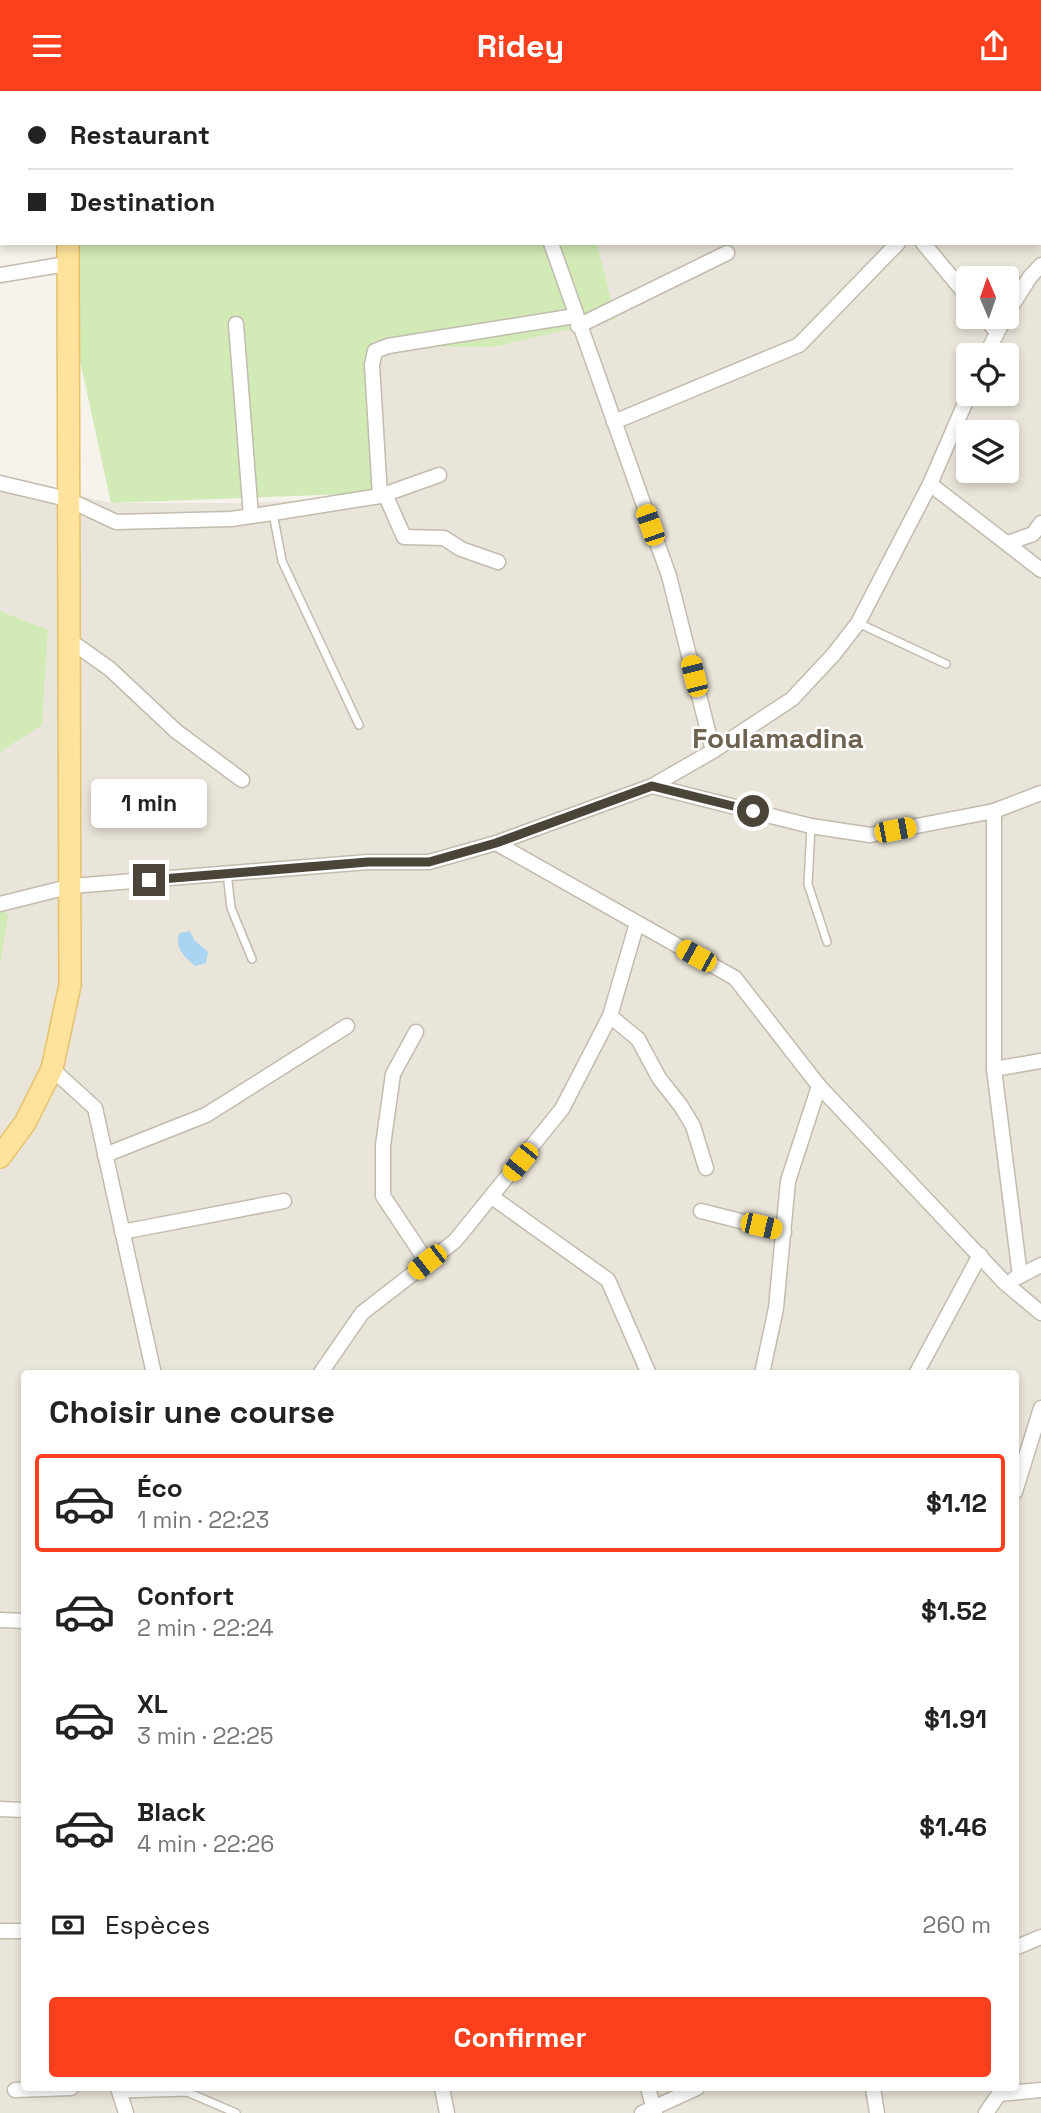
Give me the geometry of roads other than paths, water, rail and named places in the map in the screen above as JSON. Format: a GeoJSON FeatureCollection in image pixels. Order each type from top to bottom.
{"type":"FeatureCollection","features":[{"type":"Feature","properties":{"kind":"main road"},"geometry":{"type":"LineString","coordinates":[[0,1157],[25,1123],[52,1069],[70,985],[72,886],[67,254]]}},
{"type":"Feature","properties":{"kind":"street"},"geometry":{"type":"LineString","coordinates":[[552,245],[576,321],[669,576],[713,751]]}},
{"type":"Feature","properties":{"kind":"street"},"geometry":{"type":"LineString","coordinates":[[614,422],[799,345],[896,245]]}},
{"type":"Feature","properties":{"kind":"street"},"geometry":{"type":"LineString","coordinates":[[925,245],[956,283]]}},
{"type":"Feature","properties":{"kind":"street"},"geometry":{"type":"LineString","coordinates":[[498,562],[461,549],[444,538],[404,537],[383,495],[372,365],[375,351],[388,346],[576,321],[727,253]]}},
{"type":"Feature","properties":{"kind":"street"},"geometry":{"type":"LineString","coordinates":[[0,275],[67,254]]}},
{"type":"Feature","properties":{"kind":"street"},"geometry":{"type":"LineString","coordinates":[[1019,295],[1041,265]]}},
{"type":"Feature","properties":{"kind":"street"},"geometry":{"type":"LineString","coordinates":[[236,324],[251,516]]}},
{"type":"Feature","properties":{"kind":"street"},"geometry":{"type":"LineString","coordinates":[[991,343],[996,331]]}},
{"type":"Feature","properties":{"kind":"street"},"geometry":{"type":"LineString","coordinates":[[0,904],[72,886],[368,862],[429,862],[496,843],[652,786],[713,751],[792,699],[834,654],[858,623],[930,484],[964,406]]}},
{"type":"Feature","properties":{"kind":"street"},"geometry":{"type":"LineString","coordinates":[[0,483],[67,499],[116,522],[273,513],[383,495],[439,475]]}},
{"type":"Feature","properties":{"kind":"street"},"geometry":{"type":"LineString","coordinates":[[930,484],[1041,570]]}},
{"type":"Feature","properties":{"kind":"street"},"geometry":{"type":"LineString","coordinates":[[1008,543],[1033,534],[1041,523]]}},
{"type":"Feature","properties":{"kind":"street"},"geometry":{"type":"LineString","coordinates":[[69,640],[110,669],[176,731],[242,780]]}},
{"type":"Feature","properties":{"kind":"street"},"geometry":{"type":"LineString","coordinates":[[652,786],[811,826],[870,835],[994,811],[1041,793]]}},
{"type":"Feature","properties":{"kind":"street"},"geometry":{"type":"LineString","coordinates":[[994,811],[994,1069],[1020,1276]]}},
{"type":"Feature","properties":{"kind":"street"},"geometry":{"type":"LineString","coordinates":[[496,843],[735,978],[819,1086],[1005,1283],[1041,1313]]}},
{"type":"Feature","properties":{"kind":"street"},"geometry":{"type":"LineString","coordinates":[[323,1370],[362,1313],[454,1241],[562,1109],[610,1016],[637,923]]}},
{"type":"Feature","properties":{"kind":"street"},"geometry":{"type":"LineString","coordinates":[[610,1016],[638,1039],[659,1078],[681,1106],[693,1126],[706,1168]]}},
{"type":"Feature","properties":{"kind":"street"},"geometry":{"type":"LineString","coordinates":[[105,1155],[206,1115],[347,1026]]}},
{"type":"Feature","properties":{"kind":"street"},"geometry":{"type":"LineString","coordinates":[[416,1032],[393,1074],[383,1145],[383,1196],[427,1262]]}},
{"type":"Feature","properties":{"kind":"street"},"geometry":{"type":"LineString","coordinates":[[994,1069],[1041,1061]]}},
{"type":"Feature","properties":{"kind":"street"},"geometry":{"type":"LineString","coordinates":[[52,1069],[95,1108],[153,1370]]}},
{"type":"Feature","properties":{"kind":"street"},"geometry":{"type":"LineString","coordinates":[[763,1370],[776,1308],[788,1181],[819,1086]]}},
{"type":"Feature","properties":{"kind":"street"},"geometry":{"type":"LineString","coordinates":[[492,1197],[608,1280],[647,1370]]}},
{"type":"Feature","properties":{"kind":"street"},"geometry":{"type":"LineString","coordinates":[[122,1232],[284,1201]]}},
{"type":"Feature","properties":{"kind":"street"},"geometry":{"type":"LineString","coordinates":[[701,1210],[784,1232]]}},
{"type":"Feature","properties":{"kind":"street"},"geometry":{"type":"LineString","coordinates":[[918,1370],[980,1255]]}},
{"type":"Feature","properties":{"kind":"street"},"geometry":{"type":"LineString","coordinates":[[1005,1283],[1041,1265]]}},
{"type":"Feature","properties":{"kind":"street"},"geometry":{"type":"LineString","coordinates":[[1019,1479],[1041,1408]]}},
{"type":"Feature","properties":{"kind":"street"},"geometry":{"type":"LineString","coordinates":[[0,1620],[21,1621]]}},
{"type":"Feature","properties":{"kind":"street"},"geometry":{"type":"LineString","coordinates":[[0,1809],[21,1810]]}},
{"type":"Feature","properties":{"kind":"street"},"geometry":{"type":"LineString","coordinates":[[0,1931],[21,1931]]}},
{"type":"Feature","properties":{"kind":"street"},"geometry":{"type":"LineString","coordinates":[[1019,1946],[1041,1937]]}},
{"type":"Feature","properties":{"kind":"street"},"geometry":{"type":"LineString","coordinates":[[15,2090],[21,2090]]}},
{"type":"Feature","properties":{"kind":"street"},"geometry":{"type":"LineString","coordinates":[[986,2113],[999,2094],[1041,2090]]}},
{"type":"Feature","properties":{"kind":"street"},"geometry":{"type":"LineString","coordinates":[[119,2091],[126,2113]]}},
{"type":"Feature","properties":{"kind":"street"},"geometry":{"type":"LineString","coordinates":[[443,2091],[447,2113]]}},
{"type":"Feature","properties":{"kind":"street"},"geometry":{"type":"LineString","coordinates":[[648,2091],[650,2111],[691,2091]]}},
{"type":"Feature","properties":{"kind":"street"},"geometry":{"type":"LineString","coordinates":[[873,2091],[877,2113]]}},
{"type":"Feature","properties":{"kind":"lane"},"geometry":{"type":"LineString","coordinates":[[273,513],[282,561],[359,725]]}},
{"type":"Feature","properties":{"kind":"lane"},"geometry":{"type":"LineString","coordinates":[[858,623],[946,664]]}},
{"type":"Feature","properties":{"kind":"lane"},"geometry":{"type":"LineString","coordinates":[[811,826],[808,884],[827,942]]}},
{"type":"Feature","properties":{"kind":"lane"},"geometry":{"type":"LineString","coordinates":[[227,873],[231,908],[252,959]]}},
{"type":"Feature","properties":{"kind":"lane"},"geometry":{"type":"LineString","coordinates":[[119,2091],[187,2092],[236,2113]]}},
{"type":"Feature","properties":{"kind":"water"},"geometry":{"type":"Polygon","coordinates":[[[190,931],[194,940],[208,952],[206,963],[195,966],[179,947],[180,933],[190,931]]]}},
{"type":"Feature","properties":{"kind":"district","name":"Foulamadina"},"geometry":{"type":"Point","coordinates":[778,738]}}]}
